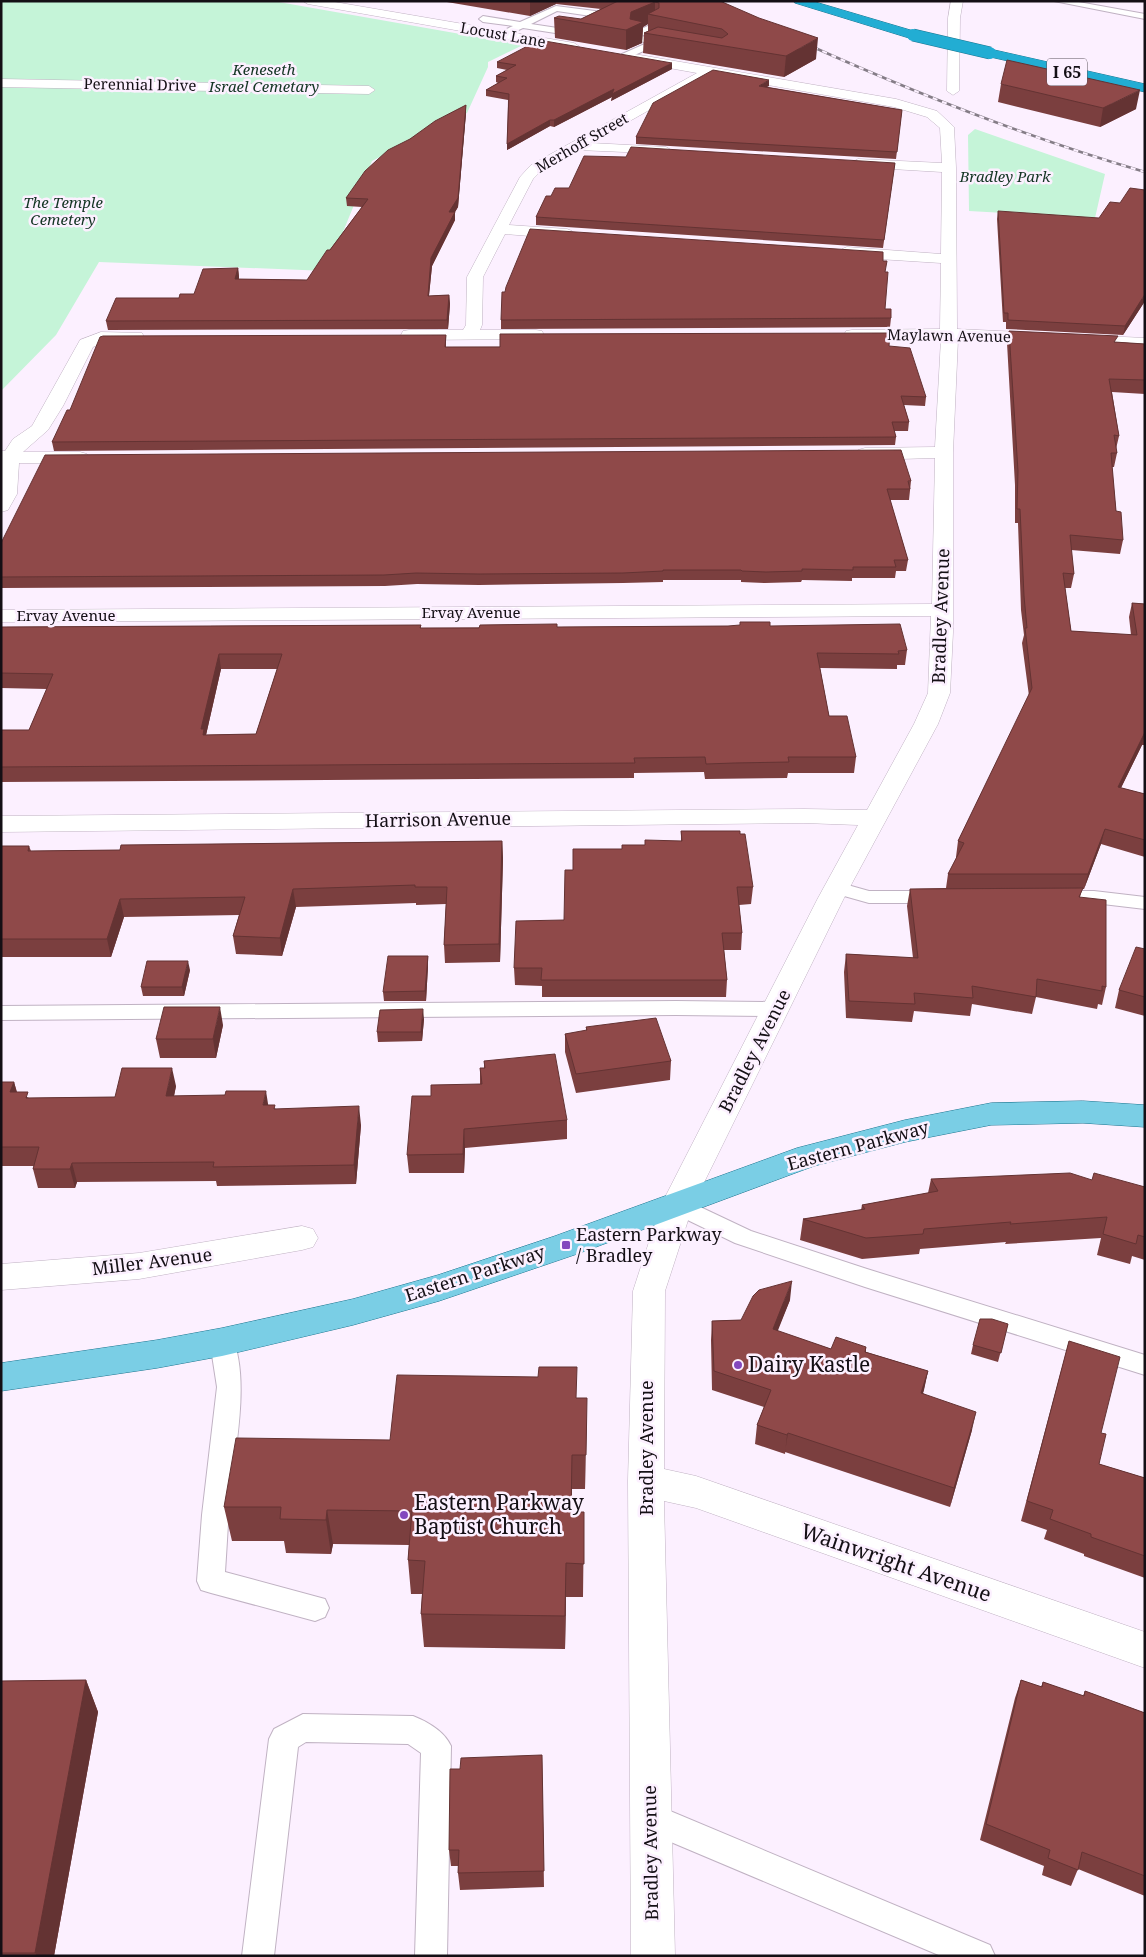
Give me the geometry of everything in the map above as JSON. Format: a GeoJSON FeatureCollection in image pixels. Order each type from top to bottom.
{"type":"FeatureCollection","features":[{"type":"Feature","properties":{"kind":"highway","name":"I 65"},"geometry":{"type":"LineString","coordinates":[[799,1],[913,35],[1145,79]]}},
{"type":"Feature","properties":{"kind":"highway","name":"I 65"},"geometry":{"type":"LineString","coordinates":[[838,1],[921,25],[992,49],[1145,88]]}},
{"type":"Feature","properties":{"kind":"main road","name":"Eastern Parkway"},"geometry":{"type":"LineString","coordinates":[[1,1377],[157,1354],[222,1342],[353,1312],[439,1288],[677,1206],[808,1156],[905,1131],[991,1114],[1083,1112],[1145,1116]]}},
{"type":"Feature","properties":{"kind":"street","name":"Locust Lane"},"geometry":{"type":"LineString","coordinates":[[308,1],[587,50]]}},
{"type":"Feature","properties":{"kind":"street"},"geometry":{"type":"LineString","coordinates":[[953,91],[954,18],[957,1]]}},
{"type":"Feature","properties":{"kind":"street"},"geometry":{"type":"LineString","coordinates":[[620,55],[887,101],[932,114],[947,127],[949,168],[843,162]]}},
{"type":"Feature","properties":{"kind":"street","name":"Merhoff Street"},"geometry":{"type":"LineString","coordinates":[[470,334],[474,325],[475,277],[527,177],[536,168],[709,71]]}},
{"type":"Feature","properties":{"kind":"street","name":"Perennial Drive"},"geometry":{"type":"LineString","coordinates":[[1,83],[369,90]]}},
{"type":"Feature","properties":{"kind":"street"},"geometry":{"type":"LineString","coordinates":[[575,146],[676,152]]}},
{"type":"Feature","properties":{"kind":"street","name":"Bradley Avenue"},"geometry":{"type":"LineString","coordinates":[[653,1956],[646,1481],[649,1291],[677,1206],[837,888],[926,724],[938,693],[942,632],[944,452],[950,346],[947,260],[949,168]]}},
{"type":"Feature","properties":{"kind":"street"},"geometry":{"type":"LineString","coordinates":[[501,229],[583,235]]}},
{"type":"Feature","properties":{"kind":"street"},"geometry":{"type":"LineString","coordinates":[[828,251],[947,260]]}},
{"type":"Feature","properties":{"kind":"street","name":"Maylawn Avenue"},"geometry":{"type":"LineString","coordinates":[[839,335],[949,334],[1145,344]]}},
{"type":"Feature","properties":{"kind":"street"},"geometry":{"type":"LineString","coordinates":[[392,335],[550,335]]}},
{"type":"Feature","properties":{"kind":"street"},"geometry":{"type":"LineString","coordinates":[[1,506],[7,494],[6,457],[39,430],[54,406],[86,344],[94,339],[149,337]]}},
{"type":"Feature","properties":{"kind":"street"},"geometry":{"type":"LineString","coordinates":[[844,454],[944,452]]}},
{"type":"Feature","properties":{"kind":"street"},"geometry":{"type":"LineString","coordinates":[[6,457],[97,458]]}},
{"type":"Feature","properties":{"kind":"street","name":"Ervay Avenue"},"geometry":{"type":"LineString","coordinates":[[1,616],[941,610]]}},
{"type":"Feature","properties":{"kind":"street","name":"Harrison Avenue"},"geometry":{"type":"LineString","coordinates":[[1,824],[794,816],[874,818]]}},
{"type":"Feature","properties":{"kind":"street","name":"Miller Avenue"},"geometry":{"type":"LineString","coordinates":[[1,1277],[139,1266],[302,1238]]}},
{"type":"Feature","properties":{"kind":"street","name":"Wainwright Avenue"},"geometry":{"type":"LineString","coordinates":[[646,1481],[696,1492],[1145,1650]]}},
{"type":"Feature","properties":{"kind":"lane"},"geometry":{"type":"LineString","coordinates":[[1058,1],[1145,17]]}},
{"type":"Feature","properties":{"kind":"lane"},"geometry":{"type":"LineString","coordinates":[[483,19],[521,25],[578,34],[583,34],[623,15],[560,8],[521,25],[501,35]]}},
{"type":"Feature","properties":{"kind":"lane"},"geometry":{"type":"LineString","coordinates":[[654,26],[634,36],[684,47]]}},
{"type":"Feature","properties":{"kind":"lane"},"geometry":{"type":"LineString","coordinates":[[620,55],[656,42]]}},
{"type":"Feature","properties":{"kind":"lane"},"geometry":{"type":"LineString","coordinates":[[837,888],[869,896],[957,897]]}},
{"type":"Feature","properties":{"kind":"lane"},"geometry":{"type":"LineString","coordinates":[[1035,897],[1094,897],[1145,903]]}},
{"type":"Feature","properties":{"kind":"lane"},"geometry":{"type":"LineString","coordinates":[[1,1013],[676,1008],[776,1009]]}},
{"type":"Feature","properties":{"kind":"lane"},"geometry":{"type":"LineString","coordinates":[[677,1206],[743,1237],[865,1278],[1145,1364]]}},
{"type":"Feature","properties":{"kind":"lane"},"geometry":{"type":"LineString","coordinates":[[222,1342],[229,1387],[215,1515],[211,1581],[315,1608]]}},
{"type":"Feature","properties":{"kind":"lane"},"geometry":{"type":"LineString","coordinates":[[258,1956],[284,1739],[303,1728],[413,1730],[436,1746],[431,1956]]}},
{"type":"Feature","properties":{"kind":"lane"},"geometry":{"type":"LineString","coordinates":[[651,1818],[979,1956]]}},
{"type":"Feature","properties":{"kind":"green space"},"geometry":{"type":"Polygon","coordinates":[[[1,1],[273,1],[523,45],[488,62],[488,67],[467,113],[372,161],[327,271],[99,262],[56,335],[1,391],[1,1]]]}},
{"type":"Feature","properties":{"kind":"green space","name":"Bradley Park"},"geometry":{"type":"Polygon","coordinates":[[[975,129],[1105,174],[1095,218],[969,211],[968,135],[975,129]]]}},
{"type":"Feature","properties":{"kind":"building"},"geometry":{"type":"Polygon","coordinates":[[[618,1],[720,1],[759,18],[818,38],[786,56],[644,33],[658,27],[722,38],[728,34],[722,29],[648,14],[659,8],[659,3],[655,2],[631,12],[630,19],[643,22],[626,30],[554,18],[559,16],[581,19],[618,1]]]}},
{"type":"Feature","properties":{"kind":"building"},"geometry":{"type":"Polygon","coordinates":[[[539,40],[672,63],[612,94],[614,89],[554,120],[550,120],[507,144],[509,94],[486,90],[507,78],[496,76],[516,65],[497,62],[539,40]]]}},
{"type":"Feature","properties":{"kind":"building"},"geometry":{"type":"Polygon","coordinates":[[[1007,60],[1140,90],[1103,108],[1001,84],[1007,60]]]}},
{"type":"Feature","properties":{"kind":"building"},"geometry":{"type":"Polygon","coordinates":[[[713,70],[769,80],[759,86],[902,110],[897,152],[636,137],[653,103],[713,70]]]}},
{"type":"Feature","properties":{"kind":"building"},"geometry":{"type":"Polygon","coordinates":[[[466,105],[458,198],[449,212],[455,212],[431,258],[428,296],[449,295],[447,320],[106,321],[116,298],[179,298],[180,294],[194,294],[203,269],[238,268],[235,279],[307,280],[327,250],[330,250],[368,199],[346,198],[365,171],[388,150],[410,139],[435,121],[466,105]]]}},
{"type":"Feature","properties":{"kind":"building"},"geometry":{"type":"Polygon","coordinates":[[[631,147],[895,163],[884,240],[536,217],[546,196],[551,196],[555,188],[569,188],[584,156],[626,157],[631,147]]]}},
{"type":"Feature","properties":{"kind":"building"},"geometry":{"type":"Polygon","coordinates":[[[1130,188],[1145,190],[1145,294],[1125,326],[1008,320],[1008,313],[1004,313],[998,211],[1099,218],[1110,202],[1120,203],[1130,188]]]}},
{"type":"Feature","properties":{"kind":"building"},"geometry":{"type":"Polygon","coordinates":[[[530,229],[883,252],[883,261],[887,261],[885,272],[888,272],[885,309],[891,309],[891,318],[501,320],[502,292],[505,292],[530,229]]]}},
{"type":"Feature","properties":{"kind":"building"},"geometry":{"type":"Polygon","coordinates":[[[1009,331],[1118,336],[1114,342],[1145,344],[1145,380],[1109,379],[1119,436],[1114,435],[1117,453],[1111,453],[1116,511],[1121,512],[1123,540],[1070,535],[1074,574],[1063,573],[1071,631],[1137,635],[1132,603],[1145,604],[1145,732],[1118,787],[1145,794],[1145,840],[1105,829],[1088,874],[948,874],[964,843],[958,841],[1032,688],[1025,628],[1027,628],[1020,509],[1017,509],[1018,471],[1009,331]]]}},
{"type":"Feature","properties":{"kind":"building"},"geometry":{"type":"Polygon","coordinates":[[[890,333],[889,346],[910,348],[926,397],[901,396],[909,422],[892,422],[896,437],[52,442],[67,410],[70,410],[100,337],[103,336],[446,335],[445,347],[500,347],[500,334],[890,333]]]}},
{"type":"Feature","properties":{"kind":"building"},"geometry":{"type":"Polygon","coordinates":[[[901,450],[911,481],[908,481],[910,489],[887,489],[908,560],[894,560],[896,567],[853,567],[853,570],[802,569],[802,571],[766,572],[741,570],[663,570],[623,573],[1,577],[1,543],[45,455],[901,450]]]}},
{"type":"Feature","properties":{"kind":"building"},"geometry":{"type":"Polygon","coordinates":[[[740,622],[770,622],[770,626],[900,624],[907,650],[898,651],[899,654],[817,653],[829,716],[847,716],[856,757],[788,757],[789,762],[706,764],[705,757],[634,758],[635,763],[1,767],[1,730],[29,730],[53,674],[1,673],[1,627],[421,625],[420,628],[479,628],[480,625],[557,624],[557,627],[740,625],[740,622]],[[219,654],[201,729],[204,729],[203,735],[256,734],[282,654],[219,654]]]}},
{"type":"Feature","properties":{"kind":"building"},"geometry":{"type":"Polygon","coordinates":[[[681,831],[740,831],[740,834],[745,834],[753,887],[737,887],[742,933],[722,933],[727,980],[541,980],[542,968],[514,968],[516,921],[564,920],[565,870],[573,870],[573,849],[622,849],[622,845],[645,845],[645,840],[682,841],[681,831]]]}},
{"type":"Feature","properties":{"kind":"building"},"geometry":{"type":"Polygon","coordinates":[[[502,841],[499,944],[444,945],[447,887],[415,887],[415,885],[293,889],[280,938],[233,936],[245,897],[120,899],[107,939],[1,939],[1,846],[29,846],[28,851],[120,850],[121,845],[502,841]]]}},
{"type":"Feature","properties":{"kind":"building"},"geometry":{"type":"Polygon","coordinates":[[[1083,888],[1079,897],[1106,900],[1106,987],[1102,986],[1102,991],[1037,979],[1036,997],[972,986],[973,998],[914,993],[915,1004],[849,1001],[846,954],[918,958],[910,889],[1083,888]]]}},
{"type":"Feature","properties":{"kind":"building"},"geometry":{"type":"Polygon","coordinates":[[[1136,947],[1145,949],[1145,997],[1119,990],[1136,947]]]}},
{"type":"Feature","properties":{"kind":"building"},"geometry":{"type":"Polygon","coordinates":[[[388,956],[428,956],[425,991],[383,992],[388,956]]]}},
{"type":"Feature","properties":{"kind":"building"},"geometry":{"type":"Polygon","coordinates":[[[147,961],[188,961],[182,987],[141,987],[147,961]]]}},
{"type":"Feature","properties":{"kind":"building"},"geometry":{"type":"Polygon","coordinates":[[[164,1007],[220,1007],[213,1039],[156,1039],[164,1007]]]}},
{"type":"Feature","properties":{"kind":"building"},"geometry":{"type":"Polygon","coordinates":[[[423,1009],[421,1032],[377,1032],[380,1010],[423,1009]]]}},
{"type":"Feature","properties":{"kind":"building"},"geometry":{"type":"Polygon","coordinates":[[[656,1018],[671,1061],[576,1074],[565,1034],[587,1030],[586,1027],[656,1018]]]}},
{"type":"Feature","properties":{"kind":"building"},"geometry":{"type":"Polygon","coordinates":[[[555,1054],[567,1120],[464,1129],[463,1154],[407,1155],[412,1096],[431,1096],[431,1085],[482,1084],[480,1068],[485,1068],[484,1061],[555,1054]]]}},
{"type":"Feature","properties":{"kind":"building"},"geometry":{"type":"Polygon","coordinates":[[[122,1068],[172,1068],[166,1096],[225,1095],[226,1091],[266,1091],[263,1105],[275,1105],[274,1109],[359,1106],[354,1165],[213,1167],[214,1162],[72,1163],[70,1169],[33,1169],[39,1147],[1,1147],[1,1082],[14,1082],[10,1092],[28,1092],[26,1098],[115,1097],[122,1068]]]}},
{"type":"Feature","properties":{"kind":"building"},"geometry":{"type":"Polygon","coordinates":[[[1070,1173],[1092,1180],[1094,1173],[1145,1187],[1145,1237],[1138,1235],[1136,1244],[1103,1234],[1107,1217],[924,1229],[923,1234],[866,1238],[803,1219],[865,1209],[862,1205],[938,1191],[931,1179],[1070,1173]]]}},
{"type":"Feature","properties":{"kind":"building"},"geometry":{"type":"Polygon","coordinates":[[[792,1281],[773,1329],[831,1349],[836,1337],[866,1347],[865,1352],[928,1371],[921,1393],[976,1412],[954,1488],[788,1433],[787,1435],[757,1425],[771,1390],[714,1371],[712,1321],[741,1320],[753,1296],[759,1290],[792,1281]]]}},
{"type":"Feature","properties":{"kind":"building"},"geometry":{"type":"Polygon","coordinates":[[[980,1319],[992,1319],[1008,1324],[1001,1353],[973,1345],[980,1319]]]}},
{"type":"Feature","properties":{"kind":"building"},"geometry":{"type":"Polygon","coordinates":[[[1069,1341],[1120,1357],[1101,1433],[1106,1434],[1099,1464],[1145,1478],[1145,1556],[1091,1537],[1091,1534],[1050,1519],[1053,1510],[1027,1501],[1069,1341]]]}},
{"type":"Feature","properties":{"kind":"building","name":"Eastern Parkway Baptist Church"},"geometry":{"type":"Polygon","coordinates":[[[539,1367],[577,1367],[576,1398],[587,1398],[586,1455],[572,1455],[571,1512],[584,1512],[584,1564],[566,1563],[565,1616],[421,1614],[425,1561],[408,1560],[412,1511],[327,1510],[326,1520],[280,1519],[281,1507],[224,1507],[236,1438],[390,1440],[397,1375],[538,1377],[539,1367]]]}},
{"type":"Feature","properties":{"kind":"building"},"geometry":{"type":"Polygon","coordinates":[[[86,1680],[35,1953],[1,1953],[1,1681],[86,1680]]]}},
{"type":"Feature","properties":{"kind":"building"},"geometry":{"type":"Polygon","coordinates":[[[1021,1680],[1042,1687],[1043,1682],[1084,1696],[1085,1691],[1145,1713],[1145,1876],[1082,1852],[1078,1870],[1048,1858],[1050,1850],[986,1824],[1021,1680]]]}},
{"type":"Feature","properties":{"kind":"building"},"geometry":{"type":"Polygon","coordinates":[[[542,1755],[544,1871],[458,1873],[459,1850],[449,1850],[450,1769],[460,1769],[461,1758],[542,1755]]]}},
{"type":"Feature","properties":{"kind":"railway"},"geometry":{"type":"LineString","coordinates":[[804,43],[972,114],[1058,145],[1145,172]]}},
{"type":"Feature","properties":{"kind":"place","name":"Eastern Parkway / Bradley"},"geometry":{"type":"Point","coordinates":[566,1245]}},
{"type":"Feature","properties":{"kind":"place","name":"Dairy Kastle"},"geometry":{"type":"Point","coordinates":[738,1365]}},
{"type":"Feature","properties":{"kind":"place","name":"Eastern Parkway Baptist Church"},"geometry":{"type":"Point","coordinates":[404,1515]}},
{"type":"Feature","properties":{"kind":"park label","name":"Keneseth Israel Cemetary"},"geometry":{"type":"Point","coordinates":[264,78]}},
{"type":"Feature","properties":{"kind":"park label","name":"The Temple Cemetery"},"geometry":{"type":"Point","coordinates":[63,212]}}]}
